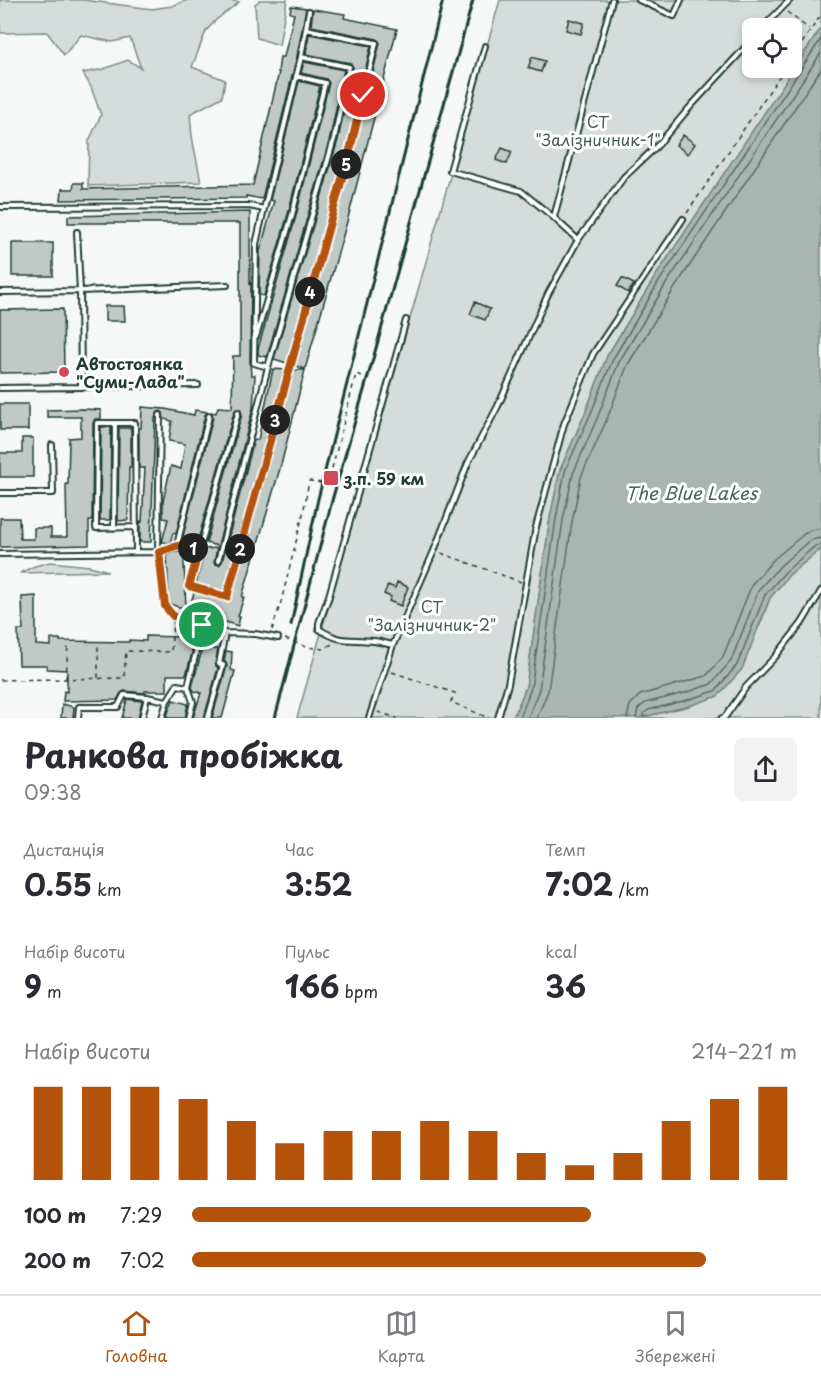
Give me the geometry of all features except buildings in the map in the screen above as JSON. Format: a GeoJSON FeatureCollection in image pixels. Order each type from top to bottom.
{"type":"FeatureCollection","features":[{"type":"Feature","properties":{"kind":"lane"},"geometry":{"type":"LineString","coordinates":[[554,217],[612,0]]}},
{"type":"Feature","properties":{"kind":"lane"},"geometry":{"type":"LineString","coordinates":[[639,0],[674,16],[681,0]]}},
{"type":"Feature","properties":{"kind":"lane"},"geometry":{"type":"LineString","coordinates":[[772,18],[790,0]]}},
{"type":"Feature","properties":{"kind":"lane"},"geometry":{"type":"LineString","coordinates":[[268,367],[254,363],[256,243],[301,57],[309,11]]}},
{"type":"Feature","properties":{"kind":"lane"},"geometry":{"type":"LineString","coordinates":[[238,414],[189,586],[227,597],[351,146],[376,43],[306,29]]}},
{"type":"Feature","properties":{"kind":"lane"},"geometry":{"type":"LineString","coordinates":[[484,46],[450,171],[521,191],[578,240]]}},
{"type":"Feature","properties":{"kind":"lane"},"geometry":{"type":"LineString","coordinates":[[369,718],[393,645],[468,463],[498,406],[548,294],[578,240],[624,177],[657,146],[742,51]]}},
{"type":"Feature","properties":{"kind":"lane"},"geometry":{"type":"LineString","coordinates":[[218,561],[268,367],[334,139],[349,67],[301,57]]}},
{"type":"Feature","properties":{"kind":"lane"},"geometry":{"type":"LineString","coordinates":[[255,344],[292,215],[325,82],[296,76]]}},
{"type":"Feature","properties":{"kind":"lane"},"geometry":{"type":"LineString","coordinates":[[0,207],[249,206],[264,209]]}},
{"type":"Feature","properties":{"kind":"lane"},"geometry":{"type":"LineString","coordinates":[[498,718],[508,684],[536,526],[564,424],[593,354],[683,219]]}},
{"type":"Feature","properties":{"kind":"lane"},"geometry":{"type":"LineString","coordinates":[[77,232],[81,387]]}},
{"type":"Feature","properties":{"kind":"lane"},"geometry":{"type":"LineString","coordinates":[[0,292],[227,285]]}},
{"type":"Feature","properties":{"kind":"lane"},"geometry":{"type":"LineString","coordinates":[[393,645],[374,641],[343,640],[319,629],[318,623],[329,596],[406,321]]}},
{"type":"Feature","properties":{"kind":"lane"},"geometry":{"type":"LineString","coordinates":[[0,387],[198,385]]}},
{"type":"Feature","properties":{"kind":"lane"},"geometry":{"type":"LineString","coordinates":[[160,415],[158,552],[165,606],[173,616],[225,633],[278,638]]}},
{"type":"Feature","properties":{"kind":"lane"},"geometry":{"type":"LineString","coordinates":[[177,545],[209,416]]}},
{"type":"Feature","properties":{"kind":"lane"},"geometry":{"type":"LineString","coordinates":[[136,527],[96,528],[97,423],[135,423],[136,527],[136,552]]}},
{"type":"Feature","properties":{"kind":"lane"},"geometry":{"type":"LineString","coordinates":[[114,528],[115,423]]}},
{"type":"Feature","properties":{"kind":"lane"},"geometry":{"type":"LineString","coordinates":[[0,493],[53,493],[52,445]]}},
{"type":"Feature","properties":{"kind":"lane"},"geometry":{"type":"LineString","coordinates":[[0,554],[158,552],[177,545],[199,551]]}},
{"type":"Feature","properties":{"kind":"lane"},"geometry":{"type":"LineString","coordinates":[[722,718],[802,623],[821,591]]}},
{"type":"Feature","properties":{"kind":"lane"},"geometry":{"type":"LineString","coordinates":[[189,718],[194,702],[188,687],[202,625]]}},
{"type":"Feature","properties":{"kind":"lane"},"geometry":{"type":"LineString","coordinates":[[208,718],[223,665],[219,664],[225,633]]}},
{"type":"Feature","properties":{"kind":"lane"},"geometry":{"type":"LineString","coordinates":[[162,718],[167,701],[177,685],[188,687]]}},
{"type":"Feature","properties":{"kind":"lane"},"geometry":{"type":"LineString","coordinates":[[78,718],[79,707],[118,707],[124,695],[167,701]]}},
{"type":"Feature","properties":{"kind":"lane"},"geometry":{"type":"LineString","coordinates":[[142,718],[147,698]]}},
{"type":"Feature","properties":{"kind":"path"},"geometry":{"type":"LineString","coordinates":[[781,8],[811,30]]}},
{"type":"Feature","properties":{"kind":"path"},"geometry":{"type":"LineString","coordinates":[[802,43],[821,15]]}},
{"type":"Feature","properties":{"kind":"path"},"geometry":{"type":"LineString","coordinates":[[683,219],[778,78]]}},
{"type":"Feature","properties":{"kind":"path"},"geometry":{"type":"LineString","coordinates":[[270,636],[281,602],[309,482],[328,484],[356,374],[363,376]]}},
{"type":"Feature","properties":{"kind":"path"},"geometry":{"type":"LineString","coordinates":[[434,550],[525,584]]}},
{"type":"Feature","properties":{"kind":"path"},"geometry":{"type":"LineString","coordinates":[[0,680],[124,678],[126,651],[171,652],[173,616]]}},
{"type":"Feature","properties":{"kind":"path"},"geometry":{"type":"LineString","coordinates":[[288,640],[307,647],[323,649],[343,640]]}},
{"type":"Feature","properties":{"kind":"path"},"geometry":{"type":"LineString","coordinates":[[66,679],[68,644]]}},
{"type":"Feature","properties":{"kind":"path"},"geometry":{"type":"LineString","coordinates":[[98,644],[98,678]]}},
{"type":"Feature","properties":{"kind":"path"},"geometry":{"type":"LineString","coordinates":[[385,670],[455,693],[451,702],[489,718]]}},
{"type":"Feature","properties":{"kind":"path"},"geometry":{"type":"LineString","coordinates":[[372,709],[397,718]]}},
{"type":"Feature","properties":{"kind":"green space"},"geometry":{"type":"Polygon","coordinates":[[[0,0],[83,0],[152,9],[172,6],[187,0],[239,2],[206,31],[192,67],[225,80],[222,97],[190,114],[201,182],[88,186],[89,141],[101,115],[91,87],[83,73],[104,69],[128,60],[141,68],[130,38],[112,42],[81,35],[64,55],[47,32],[0,33],[0,0]]]}},
{"type":"Feature","properties":{"kind":"green space"},"geometry":{"type":"Polygon","coordinates":[[[260,0],[287,0],[279,45],[257,38],[255,4],[260,0]]]}},
{"type":"Feature","properties":{"kind":"green space","name":"СТ \"Залізничник-1\""},"geometry":{"type":"Polygon","coordinates":[[[500,0],[821,0],[821,28],[802,56],[802,18],[742,18],[742,78],[788,78],[655,277],[607,356],[560,470],[550,518],[526,687],[513,718],[297,718],[500,0]]]}},
{"type":"Feature","properties":{"kind":"green space"},"geometry":{"type":"Polygon","coordinates":[[[821,549],[821,718],[639,718],[689,706],[760,625],[770,598],[789,575],[821,549]]]}},
{"type":"Feature","properties":{"kind":"green space"},"geometry":{"type":"Polygon","coordinates":[[[50,562],[90,566],[108,571],[20,573],[50,562]]]}},
{"type":"Feature","properties":{"kind":"water","name":"The Blue Lakes"},"geometry":{"type":"Polygon","coordinates":[[[821,28],[821,549],[789,575],[770,598],[742,669],[718,696],[689,706],[639,718],[513,718],[526,687],[550,518],[560,470],[607,356],[655,277],[788,78],[802,78],[802,56],[821,28]]]}},
{"type":"Feature","properties":{"kind":"railway"},"geometry":{"type":"LineString","coordinates":[[291,625],[318,499],[443,0]]}},
{"type":"Feature","properties":{"kind":"railway"},"geometry":{"type":"LineString","coordinates":[[275,718],[333,497],[473,0]]}},
{"type":"Feature","properties":{"kind":"place","name":"Автостоянка \"Суми-Лада\""},"geometry":{"type":"Point","coordinates":[64,372]}},
{"type":"Feature","properties":{"kind":"place","name":"з.п. 59 км"},"geometry":{"type":"Point","coordinates":[331,478]}},
{"type":"Feature","properties":{"kind":"route"},"geometry":{"type":"LineString","coordinates":[[202,625],[173,616],[165,606],[159,552],[177,545],[199,551],[189,586],[227,597],[363,95]]}},
{"type":"Feature","properties":{"kind":"park label","name":"СТ \"Залізничник-2\""},"geometry":{"type":"Point","coordinates":[432,615]}}]}
